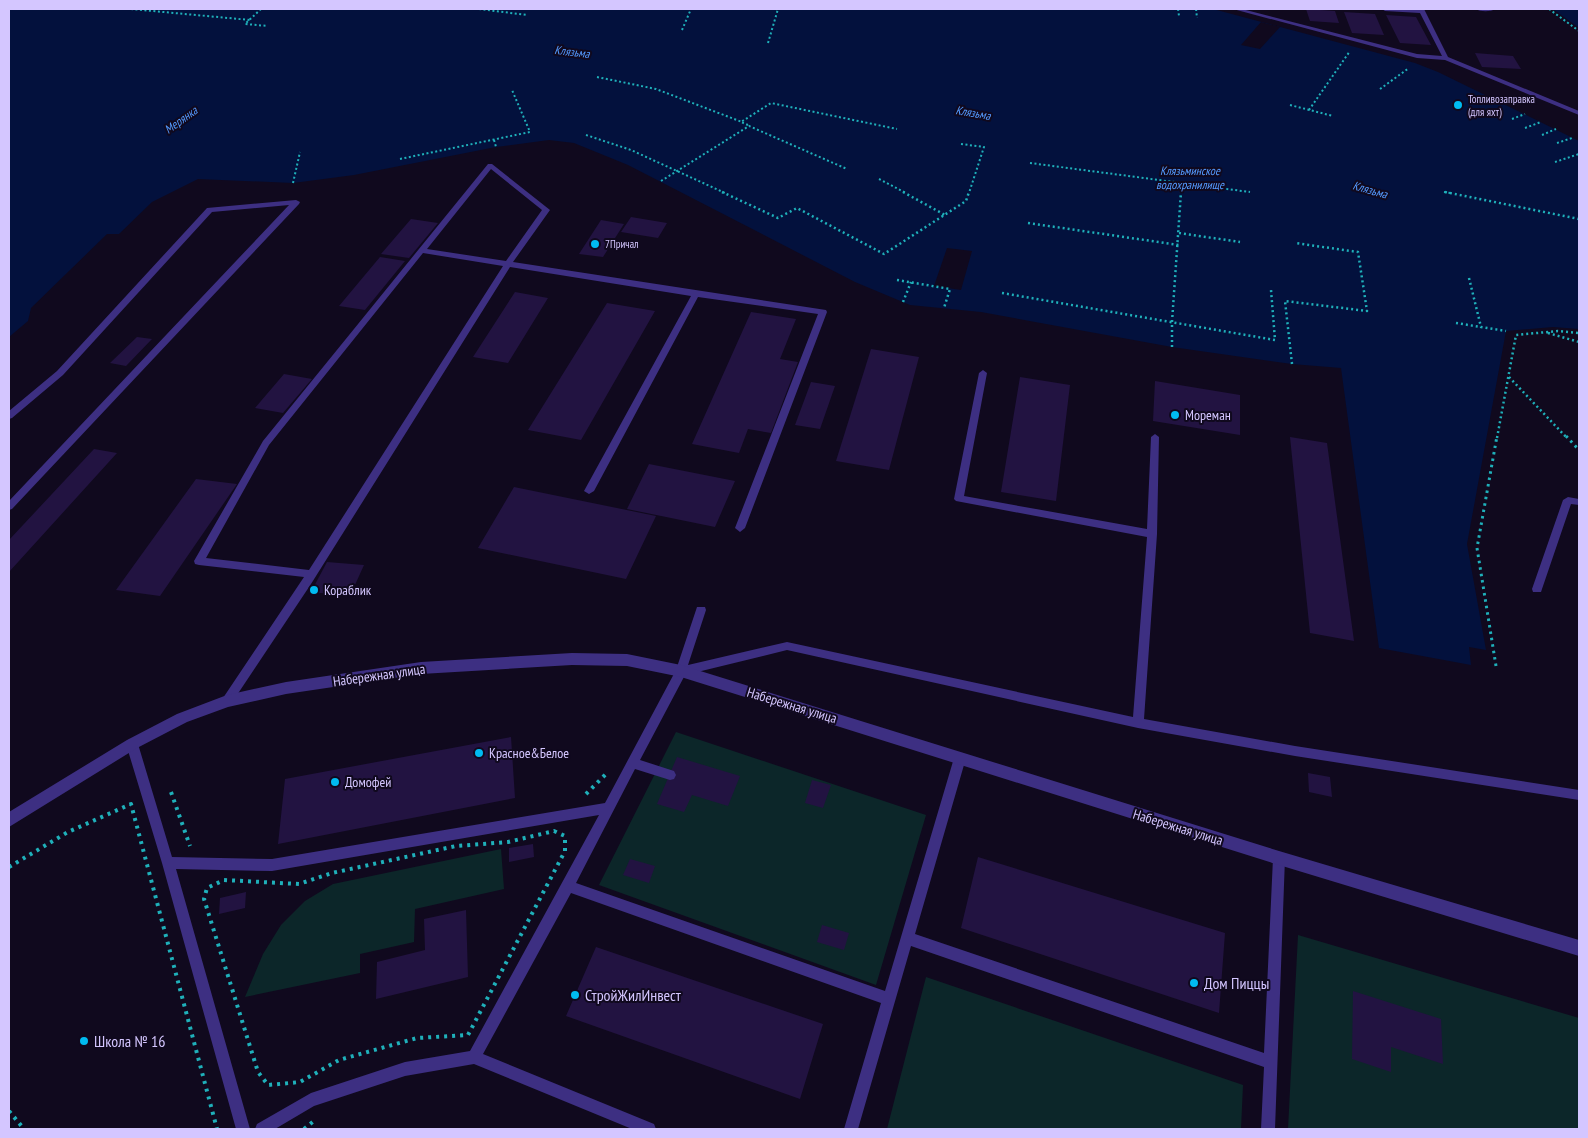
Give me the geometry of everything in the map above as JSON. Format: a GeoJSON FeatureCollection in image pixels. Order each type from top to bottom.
{"type":"FeatureCollection","features":[{"type":"Feature","properties":{"kind":"street","name":"Набережная улица"},"geometry":{"type":"LineString","coordinates":[[9,820],[132,744],[182,718],[227,701],[286,688],[421,668],[572,659],[627,660],[681,670],[1279,858],[1579,948]]}},
{"type":"Feature","properties":{"kind":"lane"},"geometry":{"type":"LineString","coordinates":[[1236,9],[1417,56],[1446,58],[1579,113]]}},
{"type":"Feature","properties":{"kind":"lane"},"geometry":{"type":"LineString","coordinates":[[1385,9],[1422,10],[1446,58]]}},
{"type":"Feature","properties":{"kind":"lane"},"geometry":{"type":"LineString","coordinates":[[1479,9],[1492,10]]}},
{"type":"Feature","properties":{"kind":"lane"},"geometry":{"type":"LineString","coordinates":[[227,701],[311,574],[508,264],[546,210],[490,165],[266,443],[199,560],[311,574]]}},
{"type":"Feature","properties":{"kind":"lane"},"geometry":{"type":"LineString","coordinates":[[9,416],[60,373],[210,210],[296,202],[9,507]]}},
{"type":"Feature","properties":{"kind":"lane"},"geometry":{"type":"LineString","coordinates":[[421,250],[696,294],[823,312],[740,528]]}},
{"type":"Feature","properties":{"kind":"lane"},"geometry":{"type":"LineString","coordinates":[[589,491],[696,294]]}},
{"type":"Feature","properties":{"kind":"lane"},"geometry":{"type":"LineString","coordinates":[[982,373],[959,499],[1152,534]]}},
{"type":"Feature","properties":{"kind":"lane"},"geometry":{"type":"LineString","coordinates":[[1138,722],[1152,534],[1155,437]]}},
{"type":"Feature","properties":{"kind":"lane"},"geometry":{"type":"LineString","coordinates":[[1537,589],[1568,500],[1579,502]]}},
{"type":"Feature","properties":{"kind":"lane"},"geometry":{"type":"LineString","coordinates":[[474,1057],[568,886],[681,670],[701,610]]}},
{"type":"Feature","properties":{"kind":"lane"},"geometry":{"type":"LineString","coordinates":[[681,670],[787,646],[1138,722],[1296,751],[1579,795]]}},
{"type":"Feature","properties":{"kind":"lane"},"geometry":{"type":"LineString","coordinates":[[132,744],[168,862],[243,1129]]}},
{"type":"Feature","properties":{"kind":"lane"},"geometry":{"type":"LineString","coordinates":[[851,1129],[960,758]]}},
{"type":"Feature","properties":{"kind":"lane"},"geometry":{"type":"LineString","coordinates":[[632,763],[670,775]]}},
{"type":"Feature","properties":{"kind":"lane"},"geometry":{"type":"LineString","coordinates":[[168,862],[272,865],[608,808]]}},
{"type":"Feature","properties":{"kind":"lane"},"geometry":{"type":"LineString","coordinates":[[1268,1129],[1279,858]]}},
{"type":"Feature","properties":{"kind":"lane"},"geometry":{"type":"LineString","coordinates":[[568,886],[889,999]]}},
{"type":"Feature","properties":{"kind":"lane"},"geometry":{"type":"LineString","coordinates":[[906,938],[1270,1062]]}},
{"type":"Feature","properties":{"kind":"lane"},"geometry":{"type":"LineString","coordinates":[[262,1129],[311,1100],[405,1069],[474,1057],[648,1129]]}},
{"type":"Feature","properties":{"kind":"path"},"geometry":{"type":"LineString","coordinates":[[131,9],[250,20]]}},
{"type":"Feature","properties":{"kind":"path"},"geometry":{"type":"LineString","coordinates":[[261,9],[245,24],[268,26]]}},
{"type":"Feature","properties":{"kind":"path"},"geometry":{"type":"LineString","coordinates":[[479,9],[527,15]]}},
{"type":"Feature","properties":{"kind":"path"},"geometry":{"type":"LineString","coordinates":[[682,30],[691,9]]}},
{"type":"Feature","properties":{"kind":"path"},"geometry":{"type":"LineString","coordinates":[[768,43],[778,9]]}},
{"type":"Feature","properties":{"kind":"path"},"geometry":{"type":"LineString","coordinates":[[1178,9],[1179,16]]}},
{"type":"Feature","properties":{"kind":"path"},"geometry":{"type":"LineString","coordinates":[[1196,9],[1197,18]]}},
{"type":"Feature","properties":{"kind":"path"},"geometry":{"type":"LineString","coordinates":[[1549,9],[1579,32]]}},
{"type":"Feature","properties":{"kind":"path"},"geometry":{"type":"LineString","coordinates":[[1309,110],[1353,46]]}},
{"type":"Feature","properties":{"kind":"path"},"geometry":{"type":"LineString","coordinates":[[1380,89],[1415,63]]}},
{"type":"Feature","properties":{"kind":"path"},"geometry":{"type":"LineString","coordinates":[[597,77],[656,88],[741,122],[847,169]]}},
{"type":"Feature","properties":{"kind":"path"},"geometry":{"type":"LineString","coordinates":[[400,159],[530,132],[512,90]]}},
{"type":"Feature","properties":{"kind":"path"},"geometry":{"type":"LineString","coordinates":[[741,122],[771,103],[898,129]]}},
{"type":"Feature","properties":{"kind":"path"},"geometry":{"type":"LineString","coordinates":[[1290,106],[1333,116]]}},
{"type":"Feature","properties":{"kind":"path"},"geometry":{"type":"LineString","coordinates":[[1512,119],[1525,114]]}},
{"type":"Feature","properties":{"kind":"path"},"geometry":{"type":"LineString","coordinates":[[1525,128],[1541,122]]}},
{"type":"Feature","properties":{"kind":"path"},"geometry":{"type":"LineString","coordinates":[[661,182],[749,126]]}},
{"type":"Feature","properties":{"kind":"path"},"geometry":{"type":"LineString","coordinates":[[1542,135],[1556,129]]}},
{"type":"Feature","properties":{"kind":"path"},"geometry":{"type":"LineString","coordinates":[[586,135],[631,150],[678,170],[778,218],[797,208],[884,254],[966,202],[984,147],[961,144]]}},
{"type":"Feature","properties":{"kind":"path"},"geometry":{"type":"LineString","coordinates":[[1556,143],[1572,138]]}},
{"type":"Feature","properties":{"kind":"path"},"geometry":{"type":"LineString","coordinates":[[494,140],[496,147]]}},
{"type":"Feature","properties":{"kind":"path"},"geometry":{"type":"LineString","coordinates":[[293,183],[300,152]]}},
{"type":"Feature","properties":{"kind":"path"},"geometry":{"type":"LineString","coordinates":[[1554,162],[1579,154]]}},
{"type":"Feature","properties":{"kind":"path"},"geometry":{"type":"LineString","coordinates":[[1030,163],[1250,192]]}},
{"type":"Feature","properties":{"kind":"path"},"geometry":{"type":"LineString","coordinates":[[879,179],[945,215]]}},
{"type":"Feature","properties":{"kind":"path"},"geometry":{"type":"LineString","coordinates":[[1172,347],[1172,322],[1182,183]]}},
{"type":"Feature","properties":{"kind":"path"},"geometry":{"type":"LineString","coordinates":[[1444,192],[1579,219]]}},
{"type":"Feature","properties":{"kind":"path"},"geometry":{"type":"LineString","coordinates":[[1028,223],[1179,245]]}},
{"type":"Feature","properties":{"kind":"path"},"geometry":{"type":"LineString","coordinates":[[1179,233],[1240,242]]}},
{"type":"Feature","properties":{"kind":"path"},"geometry":{"type":"LineString","coordinates":[[1292,364],[1285,301],[1367,311],[1358,252],[1295,243]]}},
{"type":"Feature","properties":{"kind":"path"},"geometry":{"type":"LineString","coordinates":[[1469,278],[1481,327]]}},
{"type":"Feature","properties":{"kind":"path"},"geometry":{"type":"LineString","coordinates":[[897,280],[950,288],[944,308]]}},
{"type":"Feature","properties":{"kind":"path"},"geometry":{"type":"LineString","coordinates":[[903,302],[911,282]]}},
{"type":"Feature","properties":{"kind":"path"},"geometry":{"type":"LineString","coordinates":[[1002,293],[1275,340],[1271,290]]}},
{"type":"Feature","properties":{"kind":"path"},"geometry":{"type":"LineString","coordinates":[[1456,323],[1506,331]]}},
{"type":"Feature","properties":{"kind":"path"},"geometry":{"type":"LineString","coordinates":[[1545,332],[1579,342]]}},
{"type":"Feature","properties":{"kind":"path"},"geometry":{"type":"LineString","coordinates":[[1496,666],[1477,548],[1516,335],[1545,332],[1579,333]]}},
{"type":"Feature","properties":{"kind":"path"},"geometry":{"type":"LineString","coordinates":[[1508,376],[1579,450]]}},
{"type":"Feature","properties":{"kind":"path"},"geometry":{"type":"LineString","coordinates":[[580,800],[609,770]]}},
{"type":"Feature","properties":{"kind":"path"},"geometry":{"type":"LineString","coordinates":[[171,792],[188,846],[197,847]]}},
{"type":"Feature","properties":{"kind":"path"},"geometry":{"type":"LineString","coordinates":[[9,867],[34,850],[83,825],[131,804],[217,1129]]}},
{"type":"Feature","properties":{"kind":"path"},"geometry":{"type":"LineString","coordinates":[[554,830],[565,836],[565,851],[468,1035],[418,1038],[348,1057],[300,1082],[268,1085],[258,1072],[204,899],[207,888],[224,880],[299,884],[332,874],[456,846],[508,842],[554,830]]}},
{"type":"Feature","properties":{"kind":"path"},"geometry":{"type":"LineString","coordinates":[[9,1111],[24,1129]]}},
{"type":"Feature","properties":{"kind":"green space"},"geometry":{"type":"Polygon","coordinates":[[[676,732],[926,815],[876,985],[599,885],[676,732]]]}},
{"type":"Feature","properties":{"kind":"green space"},"geometry":{"type":"Polygon","coordinates":[[[501,849],[504,889],[415,909],[414,942],[360,954],[360,973],[245,997],[263,954],[281,925],[305,901],[333,884],[501,849]]]}},
{"type":"Feature","properties":{"kind":"green space"},"geometry":{"type":"Polygon","coordinates":[[[1298,935],[1579,1018],[1579,1129],[1288,1129],[1298,935]]]}},
{"type":"Feature","properties":{"kind":"green space"},"geometry":{"type":"Polygon","coordinates":[[[926,977],[1243,1085],[1241,1129],[887,1129],[926,977]]]}},
{"type":"Feature","properties":{"kind":"water","name":"Клязьминское водохранилище"},"geometry":{"type":"Polygon","coordinates":[[[9,9],[1213,9],[1415,63],[1438,72],[1579,141],[1579,329],[1553,327],[1506,331],[1467,544],[1486,650],[1469,647],[1471,665],[1379,648],[1341,368],[1292,364],[1172,347],[981,312],[910,305],[855,282],[628,165],[574,143],[549,140],[496,147],[354,175],[293,183],[198,179],[152,202],[119,234],[107,234],[31,308],[28,321],[9,337],[9,9]]]}},
{"type":"Feature","properties":{"kind":"water"},"geometry":{"type":"Polygon","coordinates":[[[1553,9],[1579,9],[1579,28],[1553,9]]]}},
{"type":"Feature","properties":{"kind":"pier"},"geometry":{"type":"Polygon","coordinates":[[[1261,22],[1280,27],[1260,49],[1241,45],[1261,22]]]}},
{"type":"Feature","properties":{"kind":"pier"},"geometry":{"type":"Polygon","coordinates":[[[947,248],[972,251],[961,290],[934,286],[947,248]]]}},
{"type":"Feature","properties":{"kind":"building"},"geometry":{"type":"Polygon","coordinates":[[[1306,9],[1335,11],[1339,23],[1310,21],[1306,9]]]}},
{"type":"Feature","properties":{"kind":"building"},"geometry":{"type":"Polygon","coordinates":[[[1344,12],[1375,14],[1384,35],[1352,33],[1344,12]]]}},
{"type":"Feature","properties":{"kind":"building"},"geometry":{"type":"Polygon","coordinates":[[[1386,15],[1416,17],[1431,45],[1400,43],[1386,15]]]}},
{"type":"Feature","properties":{"kind":"building"},"geometry":{"type":"Polygon","coordinates":[[[1475,53],[1513,56],[1521,69],[1482,67],[1475,53]]]}},
{"type":"Feature","properties":{"kind":"building"},"geometry":{"type":"Polygon","coordinates":[[[631,217],[667,223],[658,238],[621,232],[631,217]]]}},
{"type":"Feature","properties":{"kind":"building"},"geometry":{"type":"Polygon","coordinates":[[[411,219],[438,223],[409,258],[381,254],[411,219]]]}},
{"type":"Feature","properties":{"kind":"building"},"geometry":{"type":"Polygon","coordinates":[[[601,220],[624,224],[603,257],[579,254],[601,220]]]}},
{"type":"Feature","properties":{"kind":"building"},"geometry":{"type":"Polygon","coordinates":[[[380,257],[405,261],[365,310],[339,306],[380,257]]]}},
{"type":"Feature","properties":{"kind":"building"},"geometry":{"type":"Polygon","coordinates":[[[515,292],[548,298],[508,363],[473,357],[515,292]]]}},
{"type":"Feature","properties":{"kind":"building"},"geometry":{"type":"Polygon","coordinates":[[[607,303],[655,311],[581,440],[528,430],[607,303]]]}},
{"type":"Feature","properties":{"kind":"building"},"geometry":{"type":"Polygon","coordinates":[[[751,312],[796,319],[780,359],[798,362],[771,433],[748,429],[739,453],[692,444],[751,312]]]}},
{"type":"Feature","properties":{"kind":"building"},"geometry":{"type":"Polygon","coordinates":[[[137,337],[152,339],[126,366],[110,363],[137,337]]]}},
{"type":"Feature","properties":{"kind":"building"},"geometry":{"type":"Polygon","coordinates":[[[871,349],[919,357],[889,470],[836,461],[871,349]]]}},
{"type":"Feature","properties":{"kind":"building"},"geometry":{"type":"Polygon","coordinates":[[[284,374],[312,379],[283,413],[255,408],[284,374]]]}},
{"type":"Feature","properties":{"kind":"building"},"geometry":{"type":"Polygon","coordinates":[[[1020,377],[1070,385],[1056,501],[1001,492],[1020,377]]]}},
{"type":"Feature","properties":{"kind":"building"},"geometry":{"type":"Polygon","coordinates":[[[1155,381],[1240,395],[1240,435],[1153,421],[1155,381]]]}},
{"type":"Feature","properties":{"kind":"building"},"geometry":{"type":"Polygon","coordinates":[[[811,382],[835,386],[820,429],[795,425],[811,382]]]}},
{"type":"Feature","properties":{"kind":"building"},"geometry":{"type":"Polygon","coordinates":[[[1290,437],[1327,443],[1354,641],[1310,633],[1290,437]]]}},
{"type":"Feature","properties":{"kind":"building"},"geometry":{"type":"Polygon","coordinates":[[[94,449],[117,453],[9,572],[9,540],[94,449]]]}},
{"type":"Feature","properties":{"kind":"building"},"geometry":{"type":"Polygon","coordinates":[[[649,464],[735,481],[715,527],[627,509],[649,464]]]}},
{"type":"Feature","properties":{"kind":"building"},"geometry":{"type":"Polygon","coordinates":[[[196,479],[237,484],[160,596],[116,590],[196,479]]]}},
{"type":"Feature","properties":{"kind":"building"},"geometry":{"type":"Polygon","coordinates":[[[514,487],[656,516],[626,579],[478,548],[514,487]]]}},
{"type":"Feature","properties":{"kind":"building"},"geometry":{"type":"Polygon","coordinates":[[[327,562],[364,565],[350,596],[311,592],[327,562]]]}},
{"type":"Feature","properties":{"kind":"building"},"geometry":{"type":"Polygon","coordinates":[[[511,737],[515,798],[278,844],[285,779],[511,737]]]}},
{"type":"Feature","properties":{"kind":"building"},"geometry":{"type":"Polygon","coordinates":[[[677,757],[740,776],[728,806],[692,795],[684,812],[657,804],[677,757]]]}},
{"type":"Feature","properties":{"kind":"building"},"geometry":{"type":"Polygon","coordinates":[[[1308,773],[1330,777],[1332,797],[1309,792],[1308,773]]]}},
{"type":"Feature","properties":{"kind":"building"},"geometry":{"type":"Polygon","coordinates":[[[812,780],[831,785],[823,808],[805,803],[812,780]]]}},
{"type":"Feature","properties":{"kind":"building"},"geometry":{"type":"Polygon","coordinates":[[[533,844],[534,857],[509,862],[509,848],[533,844]]]}},
{"type":"Feature","properties":{"kind":"building"},"geometry":{"type":"Polygon","coordinates":[[[978,857],[1225,933],[1219,1013],[961,928],[978,857]]]}},
{"type":"Feature","properties":{"kind":"building"},"geometry":{"type":"Polygon","coordinates":[[[630,859],[655,866],[649,883],[623,875],[630,859]]]}},
{"type":"Feature","properties":{"kind":"building"},"geometry":{"type":"Polygon","coordinates":[[[246,892],[245,908],[219,914],[220,898],[246,892]]]}},
{"type":"Feature","properties":{"kind":"building"},"geometry":{"type":"Polygon","coordinates":[[[466,910],[468,977],[376,999],[377,962],[425,950],[424,919],[466,910]]]}},
{"type":"Feature","properties":{"kind":"building"},"geometry":{"type":"Polygon","coordinates":[[[822,925],[849,933],[844,950],[817,942],[822,925]]]}},
{"type":"Feature","properties":{"kind":"building"},"geometry":{"type":"Polygon","coordinates":[[[596,947],[823,1024],[800,1099],[566,1016],[596,947]]]}},
{"type":"Feature","properties":{"kind":"building"},"geometry":{"type":"Polygon","coordinates":[[[1353,991],[1441,1019],[1443,1064],[1391,1047],[1391,1072],[1352,1059],[1353,991]]]}},
{"type":"Feature","properties":{"kind":"place","name":"Топливозаправка (для яхт)"},"geometry":{"type":"Point","coordinates":[1458,105]}},
{"type":"Feature","properties":{"kind":"place","name":"7Причал"},"geometry":{"type":"Point","coordinates":[595,244]}},
{"type":"Feature","properties":{"kind":"place","name":"Мореман"},"geometry":{"type":"Point","coordinates":[1175,415]}},
{"type":"Feature","properties":{"kind":"place","name":"Кораблик"},"geometry":{"type":"Point","coordinates":[314,590]}},
{"type":"Feature","properties":{"kind":"place","name":"Красное&Белое"},"geometry":{"type":"Point","coordinates":[479,753]}},
{"type":"Feature","properties":{"kind":"place","name":"Домофей"},"geometry":{"type":"Point","coordinates":[335,782]}},
{"type":"Feature","properties":{"kind":"place","name":"Дом Пиццы"},"geometry":{"type":"Point","coordinates":[1194,983]}},
{"type":"Feature","properties":{"kind":"place","name":"СтройЖилИнвест"},"geometry":{"type":"Point","coordinates":[575,995]}},
{"type":"Feature","properties":{"kind":"place","name":"Школа № 16"},"geometry":{"type":"Point","coordinates":[84,1041]}},
{"type":"Feature","properties":{"kind":"water label","name":"Клязьма"},"geometry":{"type":"Point","coordinates":[572,52]}},
{"type":"Feature","properties":{"kind":"water label","name":"Клязьма"},"geometry":{"type":"Point","coordinates":[973,113]}},
{"type":"Feature","properties":{"kind":"water label","name":"Мерянка"},"geometry":{"type":"Point","coordinates":[181,120]}},
{"type":"Feature","properties":{"kind":"water label","name":"Клязьма"},"geometry":{"type":"Point","coordinates":[1370,190]}}]}
